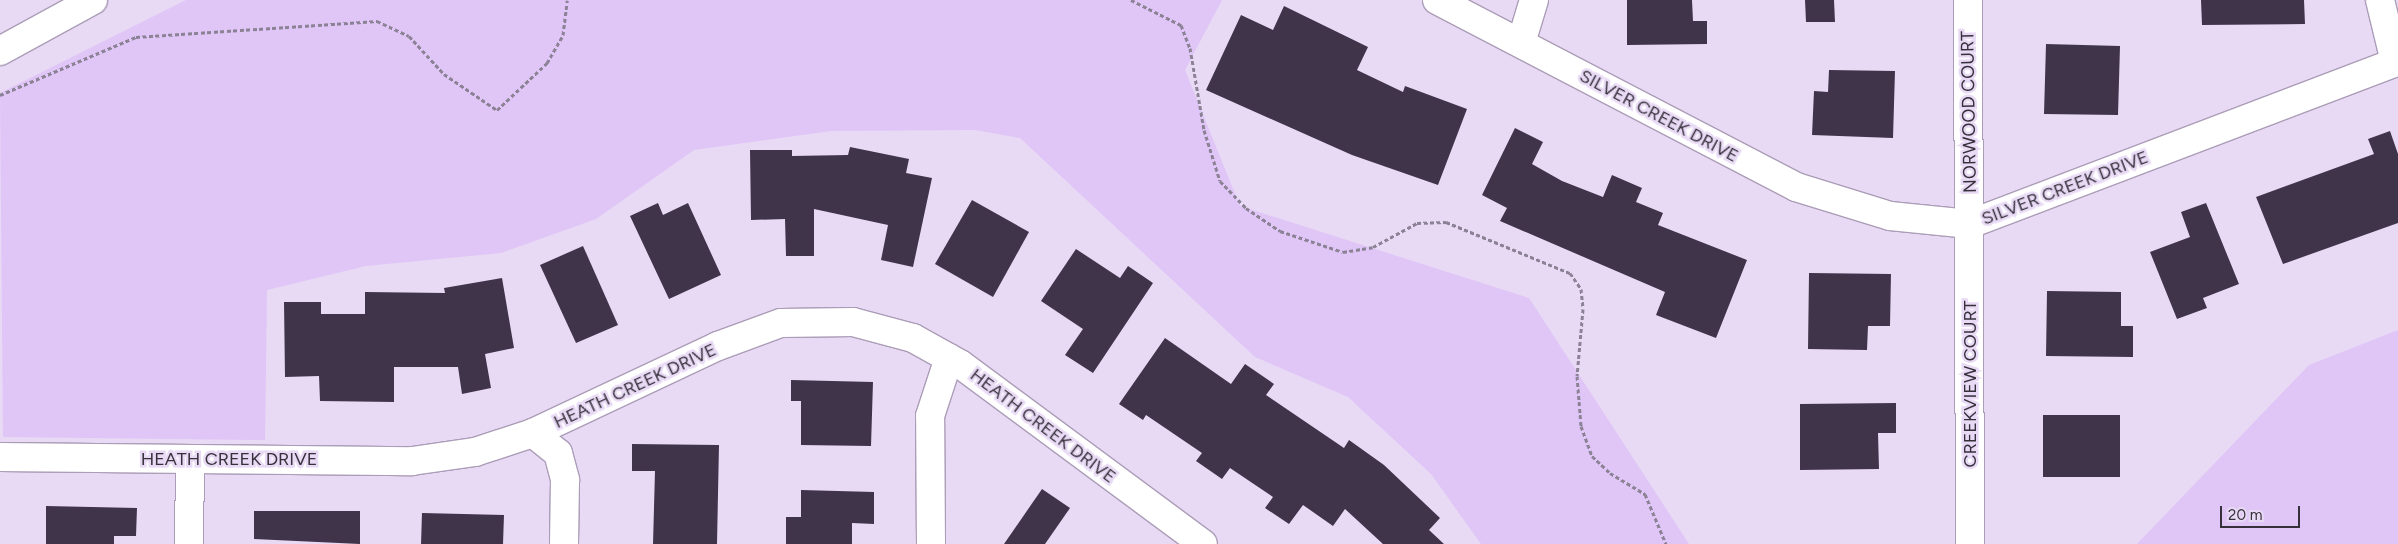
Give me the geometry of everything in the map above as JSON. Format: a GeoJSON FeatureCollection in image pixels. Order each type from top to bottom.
{"type":"FeatureCollection","features":[{"type":"Feature","properties":{"kind":"street"},"geometry":{"type":"LineString","coordinates":[[0,50],[93,0]]}},
{"type":"Feature","properties":{"kind":"street","name":"SILVER CREEK DRIVE"},"geometry":{"type":"LineString","coordinates":[[1437,0],[1796,187],[1890,216],[1970,224],[2396,62]]}},
{"type":"Feature","properties":{"kind":"street"},"geometry":{"type":"LineString","coordinates":[[1521,43],[1534,0]]}},
{"type":"Feature","properties":{"kind":"street","name":"NORWOOD COURT"},"geometry":{"type":"LineString","coordinates":[[1968,0],[1970,224]]}},
{"type":"Feature","properties":{"kind":"street"},"geometry":{"type":"LineString","coordinates":[[2380,0],[2396,62]]}},
{"type":"Feature","properties":{"kind":"street","name":"CREEKVIEW COURT"},"geometry":{"type":"LineString","coordinates":[[1970,224],[1970,544]]}},
{"type":"Feature","properties":{"kind":"street","name":"HEATH CREEK DRIVE"},"geometry":{"type":"LineString","coordinates":[[0,458],[412,461],[475,452],[533,433],[718,346],[780,323],[853,322],[913,338],[949,358],[1203,544]]}},
{"type":"Feature","properties":{"kind":"street"},"geometry":{"type":"LineString","coordinates":[[930,544],[930,416],[949,358]]}},
{"type":"Feature","properties":{"kind":"street"},"geometry":{"type":"LineString","coordinates":[[533,433],[558,453],[565,480],[564,544]]}},
{"type":"Feature","properties":{"kind":"street"},"geometry":{"type":"LineString","coordinates":[[189,544],[190,459]]}},
{"type":"Feature","properties":{"kind":"path"},"geometry":{"type":"LineString","coordinates":[[0,95],[136,37],[376,22],[391,24],[409,36],[444,74],[497,110],[547,63],[563,35],[567,0]]}},
{"type":"Feature","properties":{"kind":"path"},"geometry":{"type":"LineString","coordinates":[[1131,0],[1181,25],[1190,48],[1204,130],[1220,181],[1246,208],[1280,231],[1343,252],[1373,247],[1418,223],[1446,222],[1570,273],[1581,289],[1582,309],[1577,376],[1581,426],[1592,456],[1610,473],[1645,494],[1666,544]]}},
{"type":"Feature","properties":{"kind":"shaded area"},"geometry":{"type":"Polygon","coordinates":[[[186,0],[1222,0],[1185,70],[1240,206],[1529,298],[1689,544],[1481,544],[1431,474],[1348,397],[1255,357],[1020,138],[975,130],[831,131],[694,150],[596,219],[501,253],[366,266],[267,290],[265,440],[3,437],[0,93],[186,0]]]}},
{"type":"Feature","properties":{"kind":"shaded area"},"geometry":{"type":"Polygon","coordinates":[[[2398,330],[2398,544],[2137,544],[2309,365],[2398,330]]]}},
{"type":"Feature","properties":{"kind":"building"},"geometry":{"type":"Polygon","coordinates":[[[1627,0],[1692,0],[1693,21],[1707,21],[1707,44],[1627,45],[1627,0]]]}},
{"type":"Feature","properties":{"kind":"building"},"geometry":{"type":"Polygon","coordinates":[[[1805,0],[1834,0],[1835,22],[1806,22],[1805,0]]]}},
{"type":"Feature","properties":{"kind":"building"},"geometry":{"type":"Polygon","coordinates":[[[2201,0],[2304,0],[2305,24],[2202,25],[2201,0]]]}},
{"type":"Feature","properties":{"kind":"building"},"geometry":{"type":"Polygon","coordinates":[[[1284,6],[1368,47],[1357,70],[1403,92],[1405,86],[1467,109],[1438,185],[1352,155],[1206,90],[1241,15],[1273,30],[1284,6]]]}},
{"type":"Feature","properties":{"kind":"building"},"geometry":{"type":"Polygon","coordinates":[[[2046,44],[2120,46],[2118,115],[2044,114],[2046,44]]]}},
{"type":"Feature","properties":{"kind":"building"},"geometry":{"type":"Polygon","coordinates":[[[1829,70],[1895,71],[1893,138],[1812,135],[1814,91],[1828,92],[1829,70]]]}},
{"type":"Feature","properties":{"kind":"building"},"geometry":{"type":"Polygon","coordinates":[[[1515,128],[1543,142],[1532,164],[1562,181],[1603,197],[1612,175],[1642,188],[1636,202],[1663,213],[1658,225],[1747,260],[1716,338],[1656,315],[1665,292],[1500,221],[1507,208],[1482,195],[1515,128]]]}},
{"type":"Feature","properties":{"kind":"building"},"geometry":{"type":"Polygon","coordinates":[[[2390,131],[2398,154],[2398,223],[2283,264],[2256,197],[2374,154],[2368,139],[2390,131]]]}},
{"type":"Feature","properties":{"kind":"building"},"geometry":{"type":"Polygon","coordinates":[[[850,147],[909,159],[906,173],[932,178],[913,267],[881,260],[888,225],[814,209],[814,256],[786,256],[785,219],[751,220],[750,150],[792,150],[792,156],[848,155],[850,147]]]}},
{"type":"Feature","properties":{"kind":"building"},"geometry":{"type":"Polygon","coordinates":[[[972,200],[1029,232],[993,297],[935,264],[972,200]]]}},
{"type":"Feature","properties":{"kind":"building"},"geometry":{"type":"Polygon","coordinates":[[[658,203],[663,215],[688,203],[721,275],[669,299],[630,216],[658,203]]]}},
{"type":"Feature","properties":{"kind":"building"},"geometry":{"type":"Polygon","coordinates":[[[2206,203],[2239,284],[2203,298],[2207,308],[2177,319],[2150,252],[2190,237],[2181,212],[2206,203]]]}},
{"type":"Feature","properties":{"kind":"building"},"geometry":{"type":"Polygon","coordinates":[[[583,246],[618,325],[576,343],[540,265],[583,246]]]}},
{"type":"Feature","properties":{"kind":"building"},"geometry":{"type":"Polygon","coordinates":[[[1076,249],[1120,278],[1128,266],[1153,283],[1093,373],[1065,355],[1083,329],[1041,301],[1076,249]]]}},
{"type":"Feature","properties":{"kind":"building"},"geometry":{"type":"Polygon","coordinates":[[[1809,273],[1891,274],[1890,326],[1868,326],[1867,350],[1808,349],[1809,273]]]}},
{"type":"Feature","properties":{"kind":"building"},"geometry":{"type":"Polygon","coordinates":[[[502,278],[514,348],[485,354],[491,388],[462,394],[458,367],[394,367],[394,402],[320,401],[319,376],[285,377],[284,302],[321,302],[321,314],[365,314],[365,292],[445,293],[444,288],[502,278]]]}},
{"type":"Feature","properties":{"kind":"building"},"geometry":{"type":"Polygon","coordinates":[[[2047,291],[2121,292],[2121,326],[2133,326],[2133,357],[2046,356],[2047,291]]]}},
{"type":"Feature","properties":{"kind":"building"},"geometry":{"type":"Polygon","coordinates":[[[1165,338],[1231,384],[1245,364],[1274,384],[1266,395],[1344,448],[1349,440],[1384,465],[1440,518],[1429,530],[1444,544],[1383,544],[1345,509],[1333,526],[1303,505],[1289,524],[1265,508],[1273,497],[1230,468],[1222,479],[1196,461],[1202,453],[1146,415],[1143,420],[1119,404],[1165,338]]]}},
{"type":"Feature","properties":{"kind":"building"},"geometry":{"type":"Polygon","coordinates":[[[791,380],[873,382],[871,446],[801,445],[801,401],[791,401],[791,380]]]}},
{"type":"Feature","properties":{"kind":"building"},"geometry":{"type":"Polygon","coordinates":[[[1896,403],[1896,433],[1878,433],[1879,469],[1800,470],[1800,404],[1896,403]]]}},
{"type":"Feature","properties":{"kind":"building"},"geometry":{"type":"Polygon","coordinates":[[[2043,415],[2120,415],[2120,477],[2043,477],[2043,415]]]}},
{"type":"Feature","properties":{"kind":"building"},"geometry":{"type":"Polygon","coordinates":[[[632,444],[719,445],[717,544],[653,544],[655,471],[632,471],[632,444]]]}},
{"type":"Feature","properties":{"kind":"building"},"geometry":{"type":"Polygon","coordinates":[[[1042,489],[1070,508],[1045,544],[1004,544],[1042,489]]]}},
{"type":"Feature","properties":{"kind":"building"},"geometry":{"type":"Polygon","coordinates":[[[801,490],[874,492],[874,524],[852,523],[852,544],[786,544],[786,517],[801,517],[801,490]]]}},
{"type":"Feature","properties":{"kind":"building"},"geometry":{"type":"Polygon","coordinates":[[[46,506],[137,508],[136,536],[114,536],[114,544],[46,544],[46,506]]]}},
{"type":"Feature","properties":{"kind":"building"},"geometry":{"type":"Polygon","coordinates":[[[254,511],[360,511],[360,544],[254,539],[254,511]]]}},
{"type":"Feature","properties":{"kind":"building"},"geometry":{"type":"Polygon","coordinates":[[[422,513],[504,515],[503,544],[421,544],[422,513]]]}}]}
